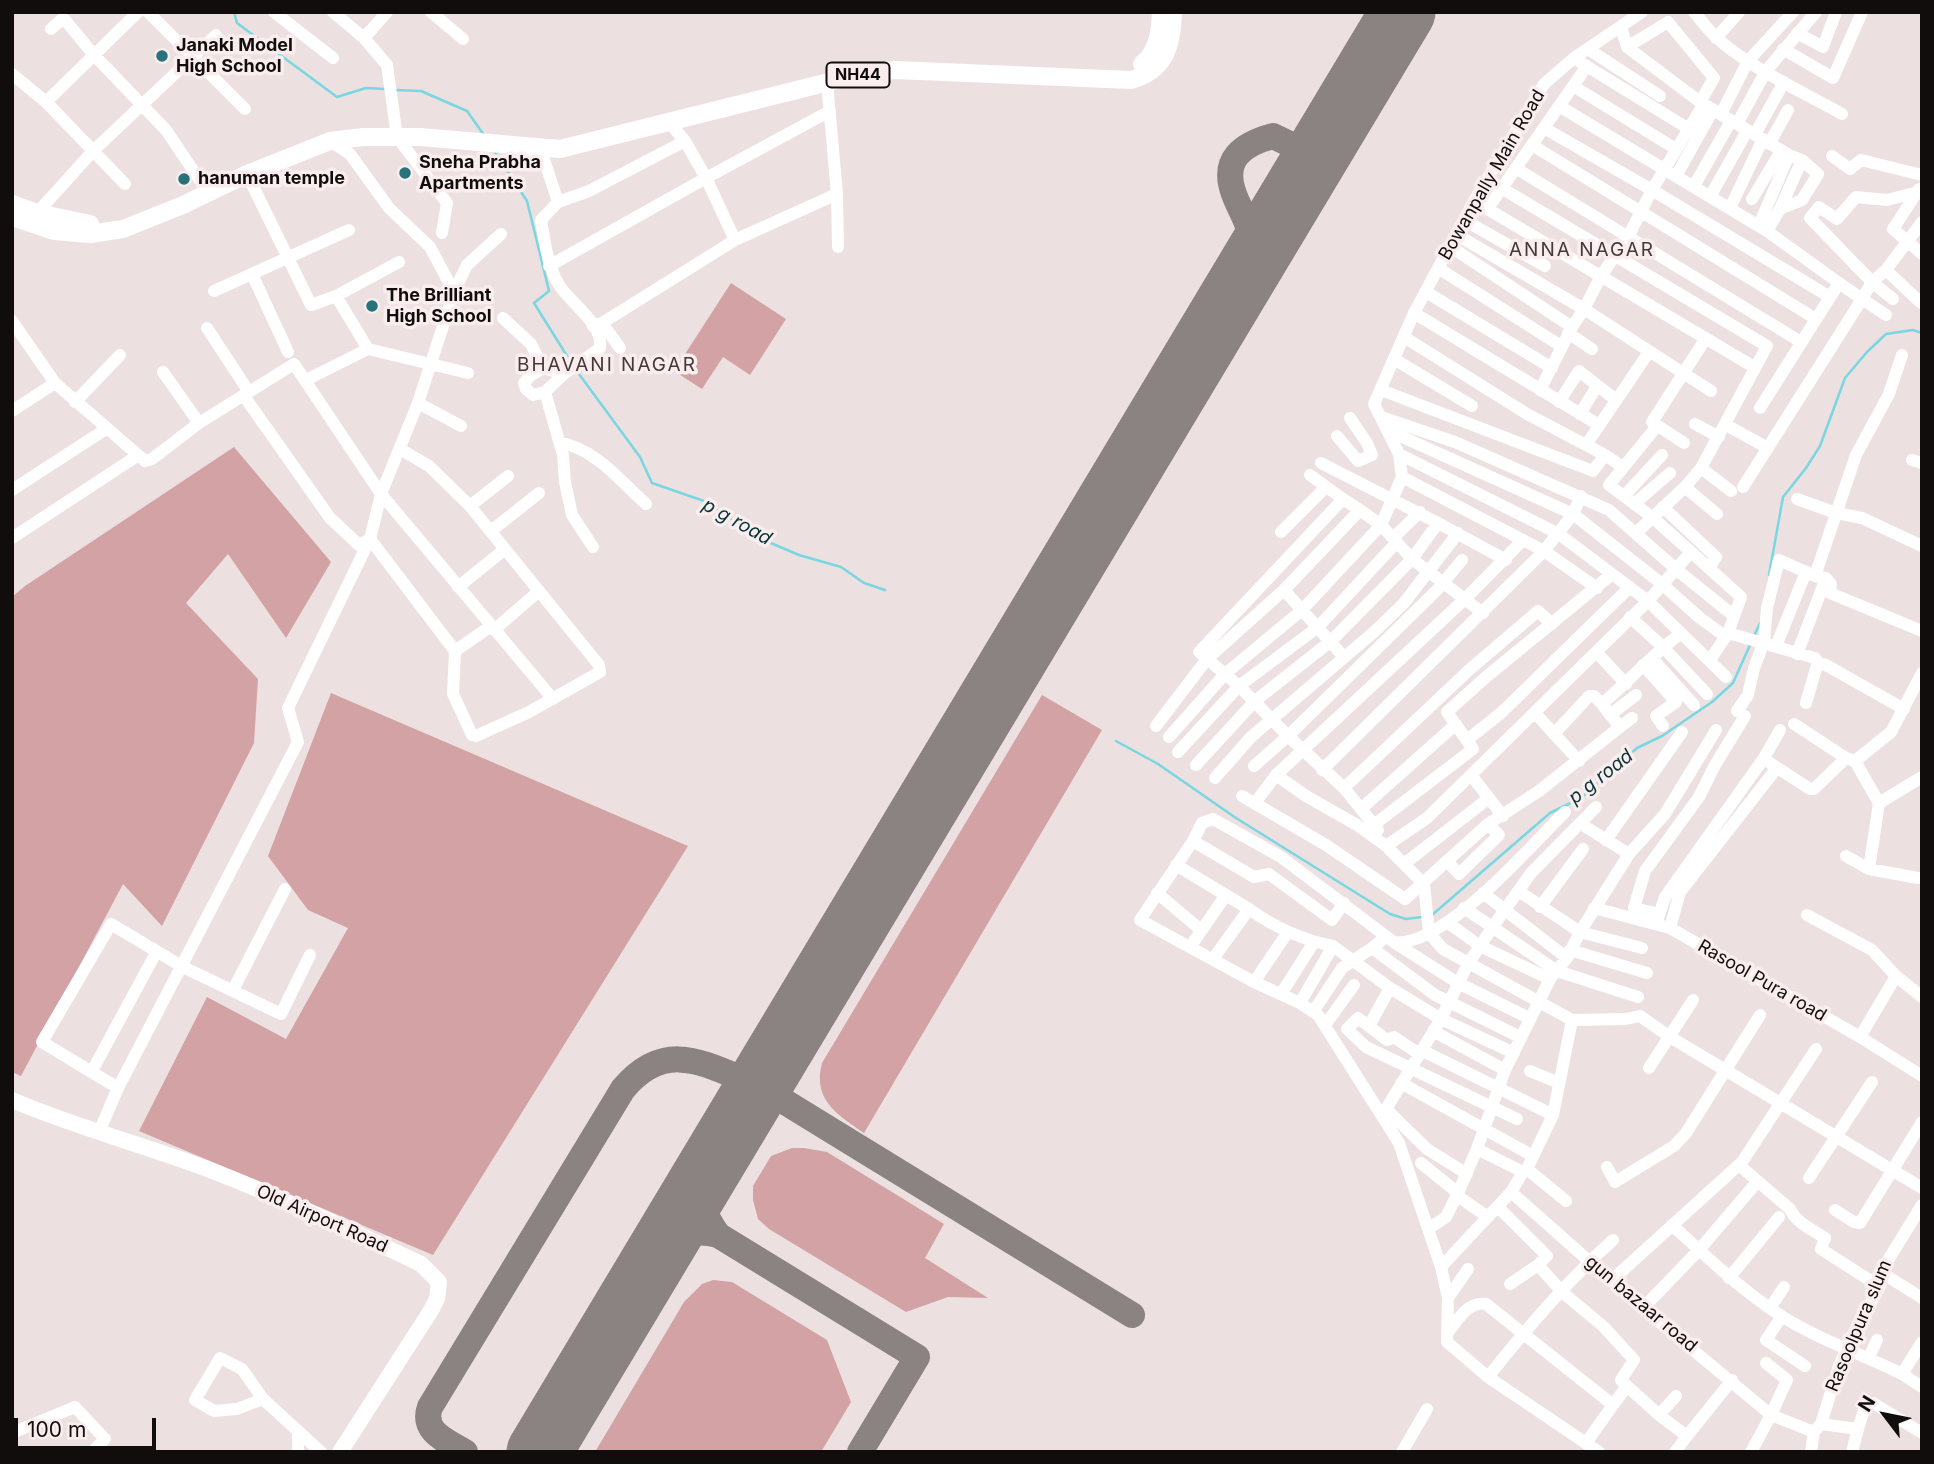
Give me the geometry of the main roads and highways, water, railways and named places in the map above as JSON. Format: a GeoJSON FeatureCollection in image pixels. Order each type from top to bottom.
{"type":"FeatureCollection","features":[{"type":"Feature","properties":{"kind":"highway","name":"NH44"},"geometry":{"type":"LineString","coordinates":[[12,204],[37,213],[87,224],[116,220],[182,196],[249,162],[320,134],[396,132],[506,139],[559,137],[868,61],[1129,69],[1147,60],[1160,37],[1161,12]]}},
{"type":"Feature","properties":{"kind":"highway","name":"NH44"},"geometry":{"type":"LineString","coordinates":[[506,139],[560,149],[869,72],[1131,80],[1156,69],[1172,40],[1173,12]]}},
{"type":"Feature","properties":{"kind":"highway","name":"NH44"},"geometry":{"type":"LineString","coordinates":[[12,217],[66,232],[90,234],[123,229],[183,205],[247,174],[330,141],[396,132]]}},
{"type":"Feature","properties":{"kind":"main road","name":"Old Airport Road"},"geometry":{"type":"LineString","coordinates":[[12,1100],[44,1114],[205,1168],[320,1216],[421,1264],[439,1282],[437,1299],[340,1452]]}},
{"type":"Feature","properties":{"kind":"waterway"},"geometry":{"type":"LineString","coordinates":[[234,12],[237,23],[337,97],[366,88],[385,89]]}},
{"type":"Feature","properties":{"kind":"waterway"},"geometry":{"type":"LineString","coordinates":[[395,90],[421,91],[467,111],[484,135]]}},
{"type":"Feature","properties":{"kind":"waterway"},"geometry":{"type":"LineString","coordinates":[[493,149],[527,201],[549,291],[534,303],[572,364]]}},
{"type":"Feature","properties":{"kind":"waterway","name":"p g road"},"geometry":{"type":"LineString","coordinates":[[1769,575],[1783,497],[1820,446],[1845,378],[1886,334],[1913,330],[1922,333]]}},
{"type":"Feature","properties":{"kind":"waterway","name":"p g road"},"geometry":{"type":"LineString","coordinates":[[576,370],[640,457],[652,483],[704,501],[759,538],[799,555],[841,567],[864,583],[885,590]]}},
{"type":"Feature","properties":{"kind":"waterway","name":"p g road"},"geometry":{"type":"LineString","coordinates":[[1754,636],[1760,623]]}},
{"type":"Feature","properties":{"kind":"waterway","name":"p g road"},"geometry":{"type":"LineString","coordinates":[[1432,915],[1550,813],[1581,798],[1637,748],[1662,736],[1712,702],[1733,683],[1750,645]]}},
{"type":"Feature","properties":{"kind":"waterway","name":"p g road"},"geometry":{"type":"LineString","coordinates":[[1116,741],[1158,764],[1236,818],[1390,914],[1406,919],[1422,917]]}},
{"type":"Feature","properties":{"kind":"place","name":"Janaki Model High School"},"geometry":{"type":"Point","coordinates":[162,56]}},
{"type":"Feature","properties":{"kind":"place","name":"Sneha Prabha Apartments"},"geometry":{"type":"Point","coordinates":[405,173]}},
{"type":"Feature","properties":{"kind":"place","name":"hanuman temple"},"geometry":{"type":"Point","coordinates":[184,179]}},
{"type":"Feature","properties":{"kind":"place","name":"The Brilliant High School"},"geometry":{"type":"Point","coordinates":[372,306]}},
{"type":"Feature","properties":{"kind":"district","name":"ANNA NAGAR"},"geometry":{"type":"Point","coordinates":[1582,250]}},
{"type":"Feature","properties":{"kind":"district","name":"BHAVANI NAGAR"},"geometry":{"type":"Point","coordinates":[607,365]}}]}
